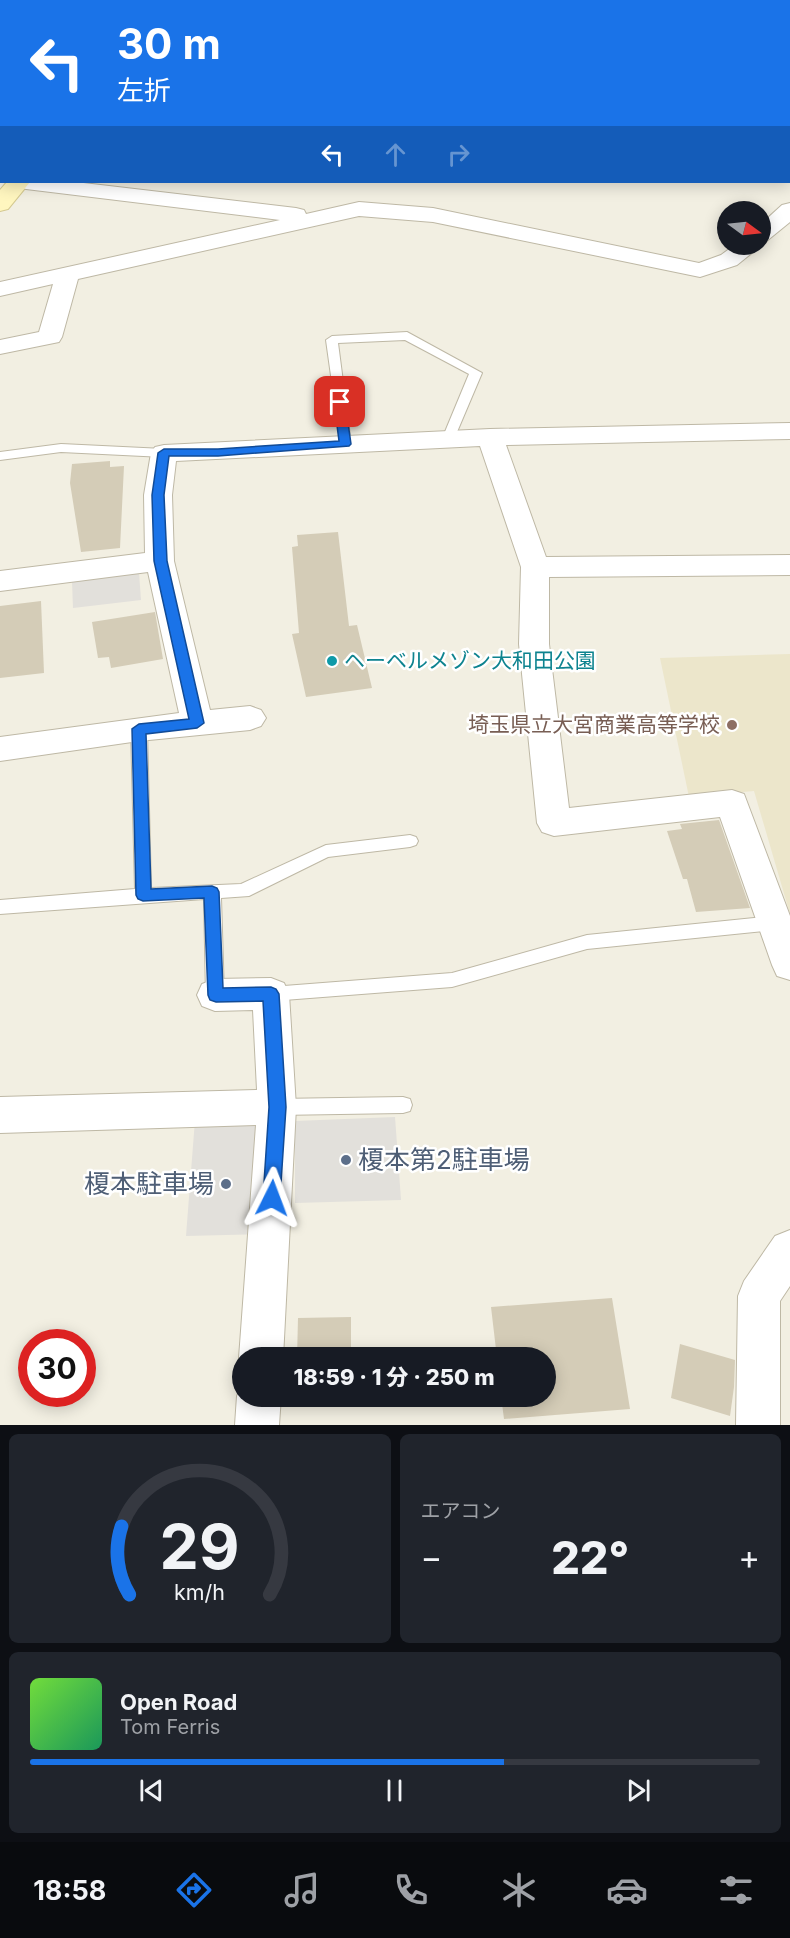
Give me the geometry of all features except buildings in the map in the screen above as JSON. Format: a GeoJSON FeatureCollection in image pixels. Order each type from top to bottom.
{"type":"FeatureCollection","features":[{"type":"Feature","properties":{"kind":"street"},"geometry":{"type":"LineString","coordinates":[[0,204],[18,183]]}},
{"type":"Feature","properties":{"kind":"street"},"geometry":{"type":"LineString","coordinates":[[34,183],[320,218]]}},
{"type":"Feature","properties":{"kind":"street"},"geometry":{"type":"LineString","coordinates":[[0,289],[358,209],[433,215],[700,270],[729,260],[736,255]]}},
{"type":"Feature","properties":{"kind":"street"},"geometry":{"type":"LineString","coordinates":[[771,227],[790,210]]}},
{"type":"Feature","properties":{"kind":"street"},"geometry":{"type":"LineString","coordinates":[[0,346],[50,337],[67,275]]}},
{"type":"Feature","properties":{"kind":"street"},"geometry":{"type":"LineString","coordinates":[[197,723],[160,561],[158,495],[164,453],[490,437],[790,431]]}},
{"type":"Feature","properties":{"kind":"street"},"geometry":{"type":"LineString","coordinates":[[490,437],[535,567],[534,644],[554,823],[732,803],[790,965]]}},
{"type":"Feature","properties":{"kind":"street"},"geometry":{"type":"LineString","coordinates":[[0,581],[160,561]]}},
{"type":"Feature","properties":{"kind":"street"},"geometry":{"type":"LineString","coordinates":[[535,567],[790,565]]}},
{"type":"Feature","properties":{"kind":"street"},"geometry":{"type":"LineString","coordinates":[[0,749],[139,729],[250,718]]}},
{"type":"Feature","properties":{"kind":"street"},"geometry":{"type":"LineString","coordinates":[[216,995],[271,994],[277,1107],[262,1347]]}},
{"type":"Feature","properties":{"kind":"street"},"geometry":{"type":"LineString","coordinates":[[0,1115],[277,1107]]}},
{"type":"Feature","properties":{"kind":"street"},"geometry":{"type":"LineString","coordinates":[[758,1425],[759,1296],[790,1250]]}},
{"type":"Feature","properties":{"kind":"street"},"geometry":{"type":"LineString","coordinates":[[257,1425],[258,1407]]}},
{"type":"Feature","properties":{"kind":"lane"},"geometry":{"type":"LineString","coordinates":[[345,444],[332,340],[396,336],[407,336],[476,373],[448,439]]}},
{"type":"Feature","properties":{"kind":"lane"},"geometry":{"type":"LineString","coordinates":[[0,456],[61,448],[164,453]]}},
{"type":"Feature","properties":{"kind":"lane"},"geometry":{"type":"LineString","coordinates":[[139,729],[143,895]]}},
{"type":"Feature","properties":{"kind":"lane"},"geometry":{"type":"LineString","coordinates":[[0,907],[143,895],[243,891],[326,851],[410,840]]}},
{"type":"Feature","properties":{"kind":"lane"},"geometry":{"type":"LineString","coordinates":[[212,892],[216,995]]}},
{"type":"Feature","properties":{"kind":"lane"},"geometry":{"type":"LineString","coordinates":[[271,994],[452,980],[587,942],[776,922]]}},
{"type":"Feature","properties":{"kind":"lane"},"geometry":{"type":"LineString","coordinates":[[277,1107],[403,1105]]}},
{"type":"Feature","properties":{"kind":"shaded area"},"geometry":{"type":"Polygon","coordinates":[[[139,573],[141,600],[73,608],[72,581],[139,573]]]}},
{"type":"Feature","properties":{"kind":"shaded area","name":"埼玉県立大宮商業高等学校"},"geometry":{"type":"Polygon","coordinates":[[[790,654],[790,914],[754,791],[689,797],[660,658],[790,654]]]}},
{"type":"Feature","properties":{"kind":"shaded area","name":"榎本第2駐車場"},"geometry":{"type":"Polygon","coordinates":[[[395,1117],[401,1200],[295,1203],[295,1121],[395,1117]]]}},
{"type":"Feature","properties":{"kind":"shaded area","name":"榎本駐車場"},"geometry":{"type":"Polygon","coordinates":[[[195,1120],[252,1121],[265,1133],[261,1234],[186,1236],[195,1120]]]}},
{"type":"Feature","properties":{"kind":"place","name":"ヘーベルメゾン大和田公園"},"geometry":{"type":"Point","coordinates":[332,661]}},
{"type":"Feature","properties":{"kind":"place","name":"埼玉県立大宮商業高等学校"},"geometry":{"type":"Point","coordinates":[732,725]}},
{"type":"Feature","properties":{"kind":"place","name":"榎本第2駐車場"},"geometry":{"type":"Point","coordinates":[346,1160]}},
{"type":"Feature","properties":{"kind":"place","name":"榎本駐車場"},"geometry":{"type":"Point","coordinates":[226,1184]}},
{"type":"Feature","properties":{"kind":"route"},"geometry":{"type":"LineString","coordinates":[[272,1198],[277,1107],[271,994],[216,995],[212,892],[143,895],[139,729],[197,723],[160,561],[158,495],[164,453],[345,444],[340,402]]}}]}
